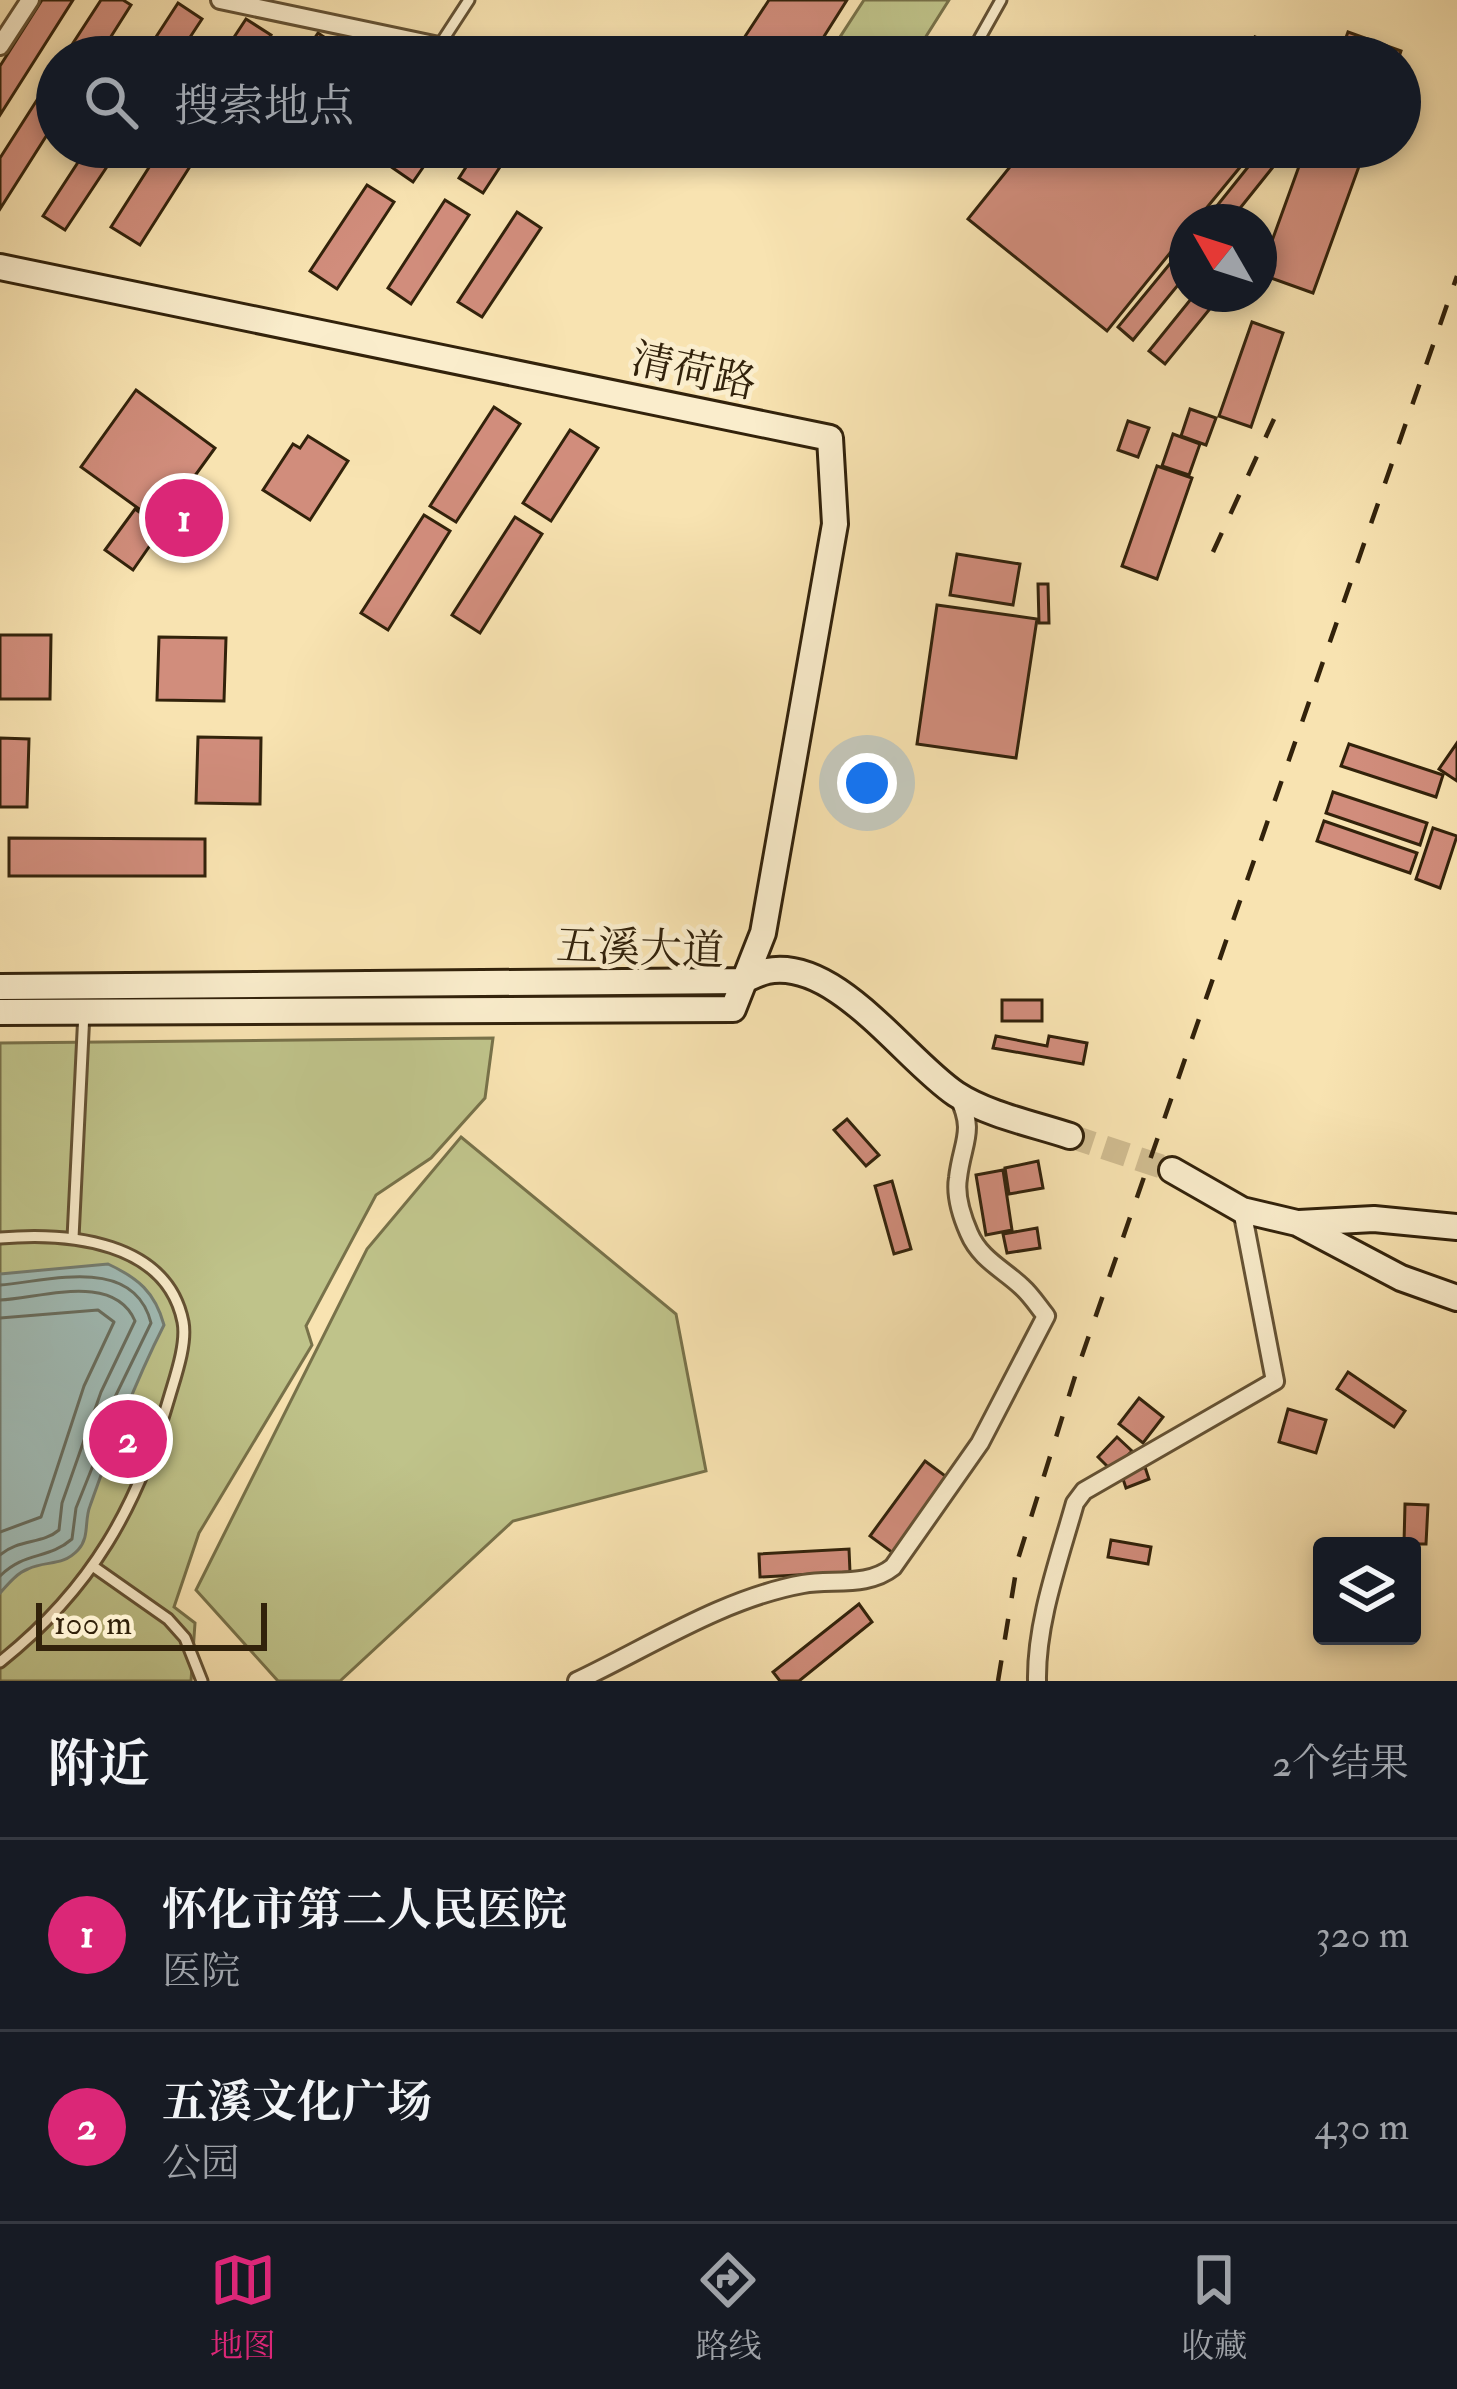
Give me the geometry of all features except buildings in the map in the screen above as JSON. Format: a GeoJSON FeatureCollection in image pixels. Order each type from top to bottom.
{"type":"FeatureCollection","features":[{"type":"Feature","properties":{"kind":"street"},"geometry":{"type":"LineString","coordinates":[[0,46],[30,0]]}},
{"type":"Feature","properties":{"kind":"street"},"geometry":{"type":"LineString","coordinates":[[220,0],[391,36]]}},
{"type":"Feature","properties":{"kind":"street","name":"清荷路"},"geometry":{"type":"LineString","coordinates":[[0,268],[830,438],[836,524],[763,933],[741,981]]}},
{"type":"Feature","properties":{"kind":"street"},"geometry":{"type":"LineString","coordinates":[[741,981],[770,970],[822,980],[958,1096],[1070,1136]]}},
{"type":"Feature","properties":{"kind":"street","name":"五溪大道"},"geometry":{"type":"LineString","coordinates":[[0,987],[741,981],[734,1009],[0,1012]]}},
{"type":"Feature","properties":{"kind":"street"},"geometry":{"type":"LineString","coordinates":[[577,1681],[752,1597],[804,1584],[879,1578],[893,1567],[980,1443],[1046,1316],[1024,1288],[987,1260],[970,1238],[960,1210],[957,1179],[969,1117],[958,1096]]}},
{"type":"Feature","properties":{"kind":"street"},"geometry":{"type":"LineString","coordinates":[[1172,1170],[1242,1210],[1297,1223],[1401,1278],[1457,1298]]}},
{"type":"Feature","properties":{"kind":"street"},"geometry":{"type":"LineString","coordinates":[[1037,1681],[1036,1658],[1075,1503],[1098,1481],[1173,1443],[1275,1381],[1242,1210]]}},
{"type":"Feature","properties":{"kind":"street"},"geometry":{"type":"LineString","coordinates":[[1297,1223],[1374,1219],[1457,1228]]}},
{"type":"Feature","properties":{"kind":"lane"},"geometry":{"type":"LineString","coordinates":[[446,36],[469,0]]}},
{"type":"Feature","properties":{"kind":"lane"},"geometry":{"type":"LineString","coordinates":[[981,36],[1001,0]]}},
{"type":"Feature","properties":{"kind":"lane"},"geometry":{"type":"LineString","coordinates":[[73,1238],[84,1012]]}},
{"type":"Feature","properties":{"kind":"lane"},"geometry":{"type":"LineString","coordinates":[[0,1238],[73,1238],[112,1248],[152,1266],[176,1299],[185,1327],[151,1462],[94,1567],[44,1627],[0,1662]]}},
{"type":"Feature","properties":{"kind":"lane"},"geometry":{"type":"LineString","coordinates":[[94,1567],[168,1619],[185,1638],[202,1681]]}},
{"type":"Feature","properties":{"kind":"green space"},"geometry":{"type":"Polygon","coordinates":[[[864,0],[949,0],[926,36],[841,36],[864,0]]]}},
{"type":"Feature","properties":{"kind":"green space"},"geometry":{"type":"Polygon","coordinates":[[[493,1038],[485,1098],[431,1158],[376,1195],[306,1326],[312,1345],[199,1533],[174,1607],[195,1623],[191,1681],[0,1681],[0,1043],[493,1038]]]}},
{"type":"Feature","properties":{"kind":"green space"},"geometry":{"type":"Polygon","coordinates":[[[461,1137],[676,1314],[706,1471],[513,1521],[340,1681],[278,1681],[196,1590],[367,1249],[461,1137]]]}},
{"type":"Feature","properties":{"kind":"water"},"geometry":{"type":"Polygon","coordinates":[[[108,1264],[144,1287],[164,1325],[107,1460],[82,1545],[66,1559],[24,1571],[0,1593],[0,1274],[108,1264]]]}},
{"type":"Feature","properties":{"kind":"tunnel"},"geometry":{"type":"LineString","coordinates":[[1070,1136],[1172,1170]]}},
{"type":"Feature","properties":{"kind":"railway"},"geometry":{"type":"LineString","coordinates":[[998,1681],[1018,1559],[1077,1370],[1457,276]]}},
{"type":"Feature","properties":{"kind":"railway"},"geometry":{"type":"LineString","coordinates":[[1213,552],[1274,419]]}},
{"type":"Feature","properties":{"kind":"place","name":"怀化市第二人民医院"},"geometry":{"type":"Point","coordinates":[184,518]}},
{"type":"Feature","properties":{"kind":"place","name":"五溪文化广场"},"geometry":{"type":"Point","coordinates":[128,1439]}}]}
